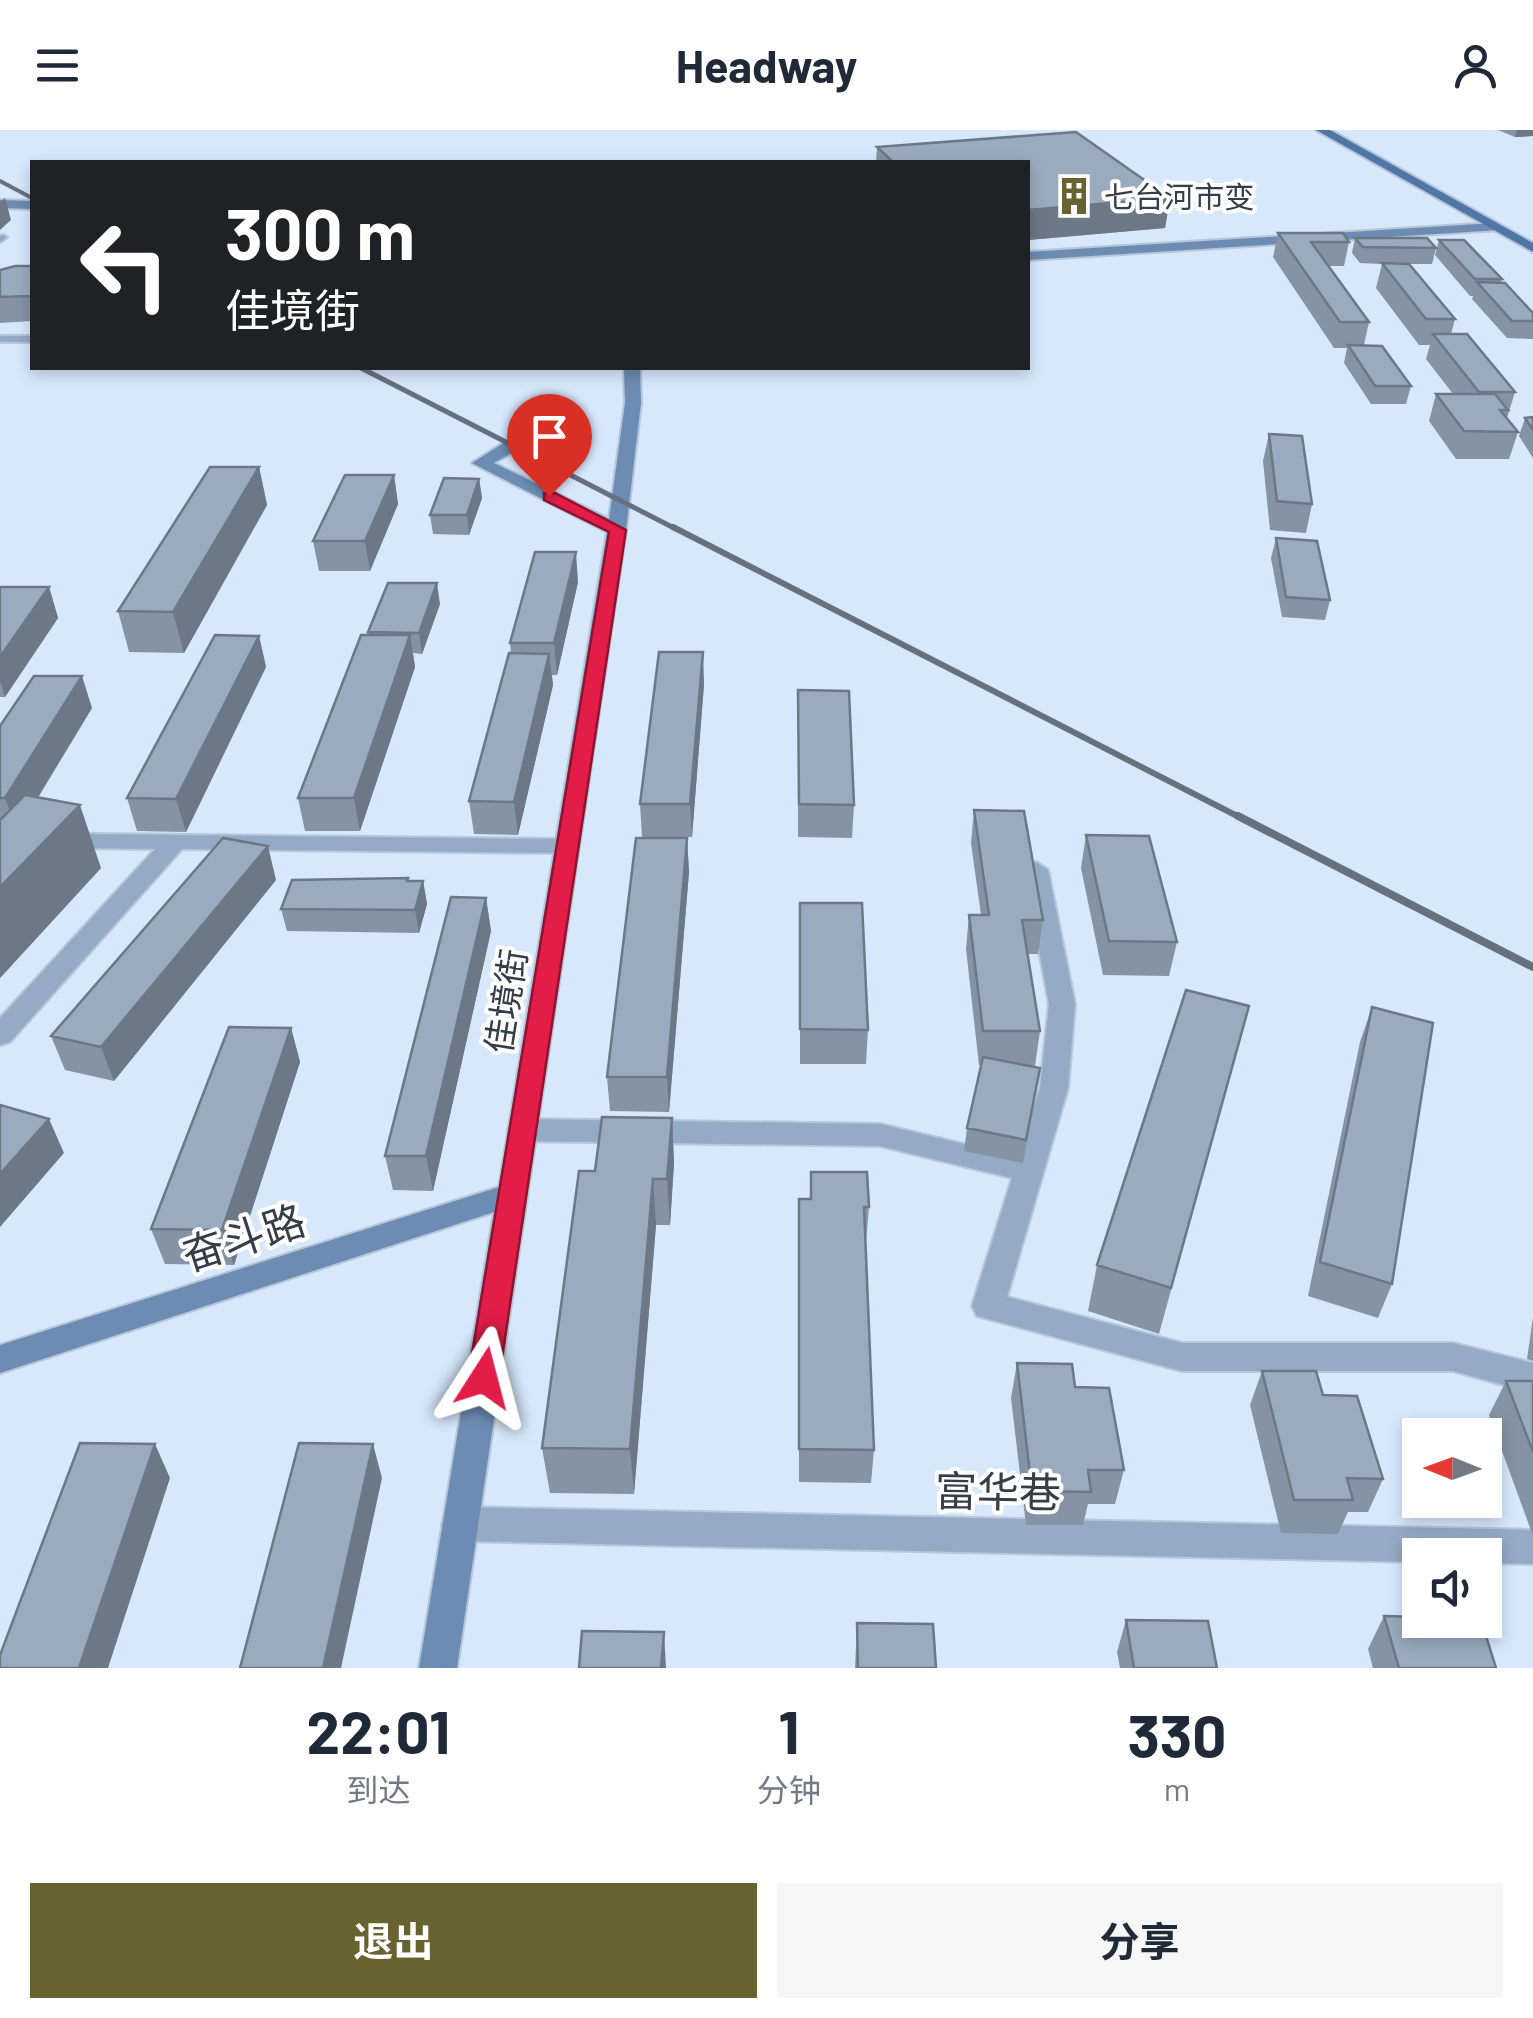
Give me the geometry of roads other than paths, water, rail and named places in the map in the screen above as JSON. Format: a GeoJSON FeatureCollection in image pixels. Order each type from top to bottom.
{"type":"FeatureCollection","features":[{"type":"Feature","properties":{"kind":"main road"},"geometry":{"type":"LineString","coordinates":[[1322,130],[1533,248]]}},
{"type":"Feature","properties":{"kind":"main road"},"geometry":{"type":"LineString","coordinates":[[1340,130],[1533,236]]}},
{"type":"Feature","properties":{"kind":"street"},"geometry":{"type":"LineString","coordinates":[[0,204],[30,205]]}},
{"type":"Feature","properties":{"kind":"street"},"geometry":{"type":"LineString","coordinates":[[1030,256],[1494,227]]}},
{"type":"Feature","properties":{"kind":"street","name":"佳境街"},"geometry":{"type":"LineString","coordinates":[[438,1668],[617,530],[632,403],[632,370]]}},
{"type":"Feature","properties":{"kind":"street"},"geometry":{"type":"LineString","coordinates":[[511,446],[481,463],[617,530]]}},
{"type":"Feature","properties":{"kind":"street"},"geometry":{"type":"LineString","coordinates":[[0,840],[567,846]]}},
{"type":"Feature","properties":{"kind":"street"},"geometry":{"type":"LineString","coordinates":[[0,1035],[175,842]]}},
{"type":"Feature","properties":{"kind":"street"},"geometry":{"type":"LineString","coordinates":[[1036,870],[1062,1004],[1054,1088],[1026,1170],[988,1306],[1182,1357],[1453,1357],[1533,1378]]}},
{"type":"Feature","properties":{"kind":"street"},"geometry":{"type":"LineString","coordinates":[[523,1130],[880,1134],[1026,1170]]}},
{"type":"Feature","properties":{"kind":"street","name":"奋斗路"},"geometry":{"type":"LineString","coordinates":[[0,1359],[513,1194]]}},
{"type":"Feature","properties":{"kind":"street","name":"富华巷"},"geometry":{"type":"LineString","coordinates":[[460,1524],[1533,1547]]}},
{"type":"Feature","properties":{"kind":"lane"},"geometry":{"type":"LineString","coordinates":[[0,339],[30,339]]}},
{"type":"Feature","properties":{"kind":"railway"},"geometry":{"type":"LineString","coordinates":[[0,181],[30,197]]}},
{"type":"Feature","properties":{"kind":"railway"},"geometry":{"type":"LineString","coordinates":[[365,370],[678,530]]}},
{"type":"Feature","properties":{"kind":"railway"},"geometry":{"type":"LineString","coordinates":[[673,527],[1243,819]]}},
{"type":"Feature","properties":{"kind":"railway"},"geometry":{"type":"LineString","coordinates":[[1238,816],[1533,967]]}},
{"type":"Feature","properties":{"kind":"place","name":"七台河市变"},"geometry":{"type":"Point","coordinates":[1074,196]}}]}
